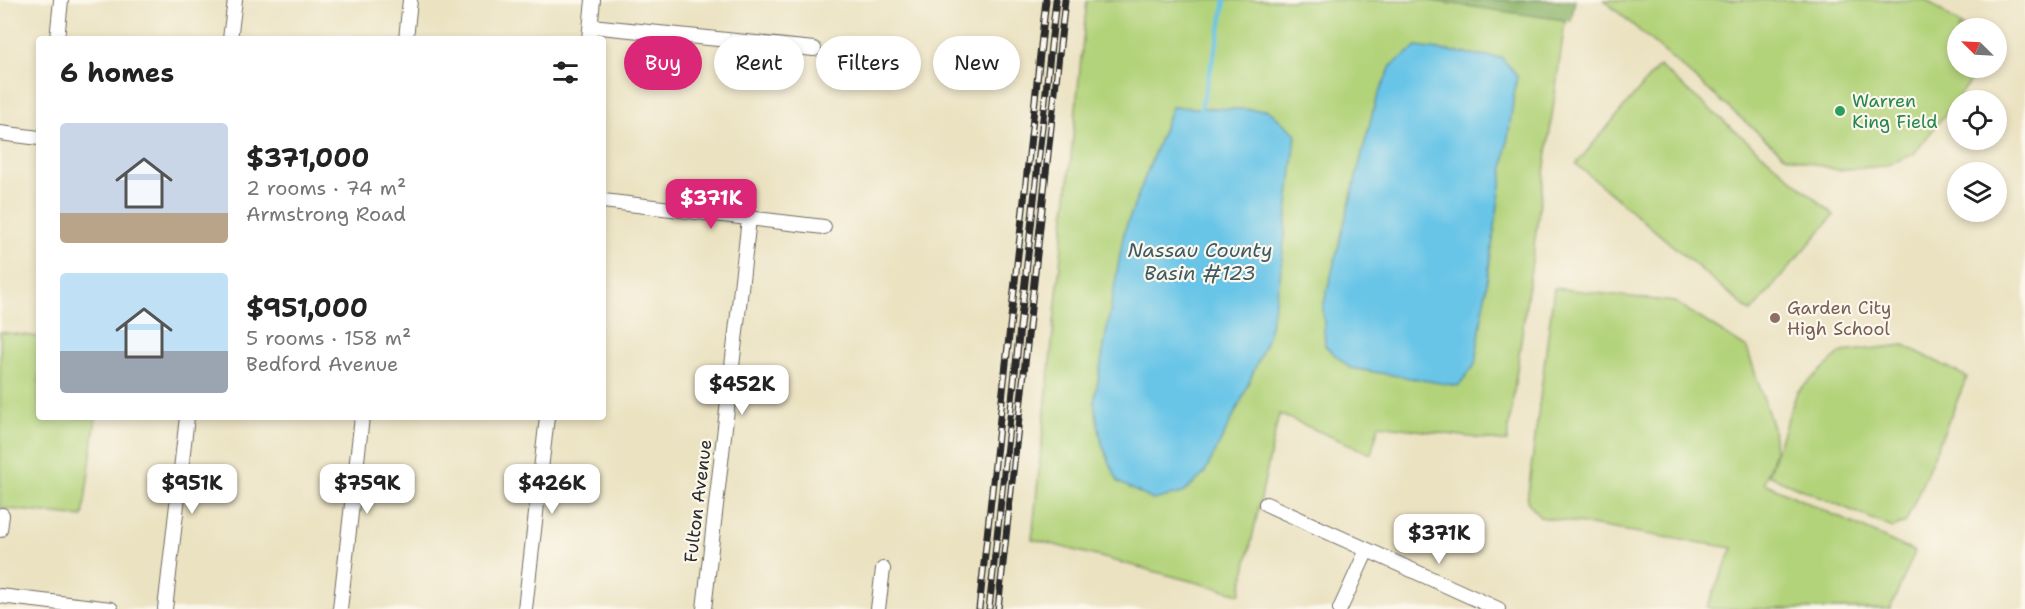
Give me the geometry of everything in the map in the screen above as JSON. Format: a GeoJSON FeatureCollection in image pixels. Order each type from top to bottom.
{"type":"FeatureCollection","features":[{"type":"Feature","properties":{"kind":"street"},"geometry":{"type":"LineString","coordinates":[[57,36],[61,0]]}},
{"type":"Feature","properties":{"kind":"street"},"geometry":{"type":"LineString","coordinates":[[230,36],[235,0]]}},
{"type":"Feature","properties":{"kind":"street"},"geometry":{"type":"LineString","coordinates":[[406,36],[410,0]]}},
{"type":"Feature","properties":{"kind":"street"},"geometry":{"type":"LineString","coordinates":[[593,0],[590,32],[814,49]]}},
{"type":"Feature","properties":{"kind":"street"},"geometry":{"type":"LineString","coordinates":[[0,133],[36,138]]}},
{"type":"Feature","properties":{"kind":"street"},"geometry":{"type":"LineString","coordinates":[[606,201],[824,227]]}},
{"type":"Feature","properties":{"kind":"street","name":"Fulton Avenue"},"geometry":{"type":"LineString","coordinates":[[704,609],[749,219]]}},
{"type":"Feature","properties":{"kind":"street"},"geometry":{"type":"LineString","coordinates":[[165,609],[187,420]]}},
{"type":"Feature","properties":{"kind":"street"},"geometry":{"type":"LineString","coordinates":[[340,609],[362,420]]}},
{"type":"Feature","properties":{"kind":"street"},"geometry":{"type":"LineString","coordinates":[[525,609],[547,420]]}},
{"type":"Feature","properties":{"kind":"street"},"geometry":{"type":"LineString","coordinates":[[1266,504],[1498,609]]}},
{"type":"Feature","properties":{"kind":"street"},"geometry":{"type":"LineString","coordinates":[[0,530],[2,515]]}},
{"type":"Feature","properties":{"kind":"street"},"geometry":{"type":"LineString","coordinates":[[1340,609],[1367,550]]}},
{"type":"Feature","properties":{"kind":"street"},"geometry":{"type":"LineString","coordinates":[[878,609],[883,569]]}},
{"type":"Feature","properties":{"kind":"street"},"geometry":{"type":"LineString","coordinates":[[0,596],[111,609]]}},
{"type":"Feature","properties":{"kind":"green space","name":"Nassau County Basin #123"},"geometry":{"type":"Polygon","coordinates":[[[1087,0],[1568,0],[1507,442],[1379,425],[1371,454],[1279,414],[1240,594],[1032,539],[1087,0]]]}},
{"type":"Feature","properties":{"kind":"green space"},"geometry":{"type":"Polygon","coordinates":[[[1425,0],[1575,0],[1571,21],[1425,0]]]}},
{"type":"Feature","properties":{"kind":"green space","name":"Warren King Field"},"geometry":{"type":"Polygon","coordinates":[[[1604,0],[1927,0],[1951,18],[1947,18],[1947,78],[1973,78],[1964,90],[1947,90],[1947,112],[1914,154],[1884,166],[1837,170],[1785,156],[1604,0]]]}},
{"type":"Feature","properties":{"kind":"green space"},"geometry":{"type":"Polygon","coordinates":[[[1659,66],[1834,215],[1751,312],[1576,164],[1659,66]]]}},
{"type":"Feature","properties":{"kind":"green space"},"geometry":{"type":"Polygon","coordinates":[[[1554,288],[1675,302],[1747,348],[1773,428],[1775,451],[1764,483],[1915,552],[1890,609],[1712,609],[1707,607],[1733,548],[1540,517],[1527,501],[1554,288]]]}},
{"type":"Feature","properties":{"kind":"green space"},"geometry":{"type":"Polygon","coordinates":[[[0,332],[36,337],[36,420],[96,420],[83,517],[0,508],[0,332]]]}},
{"type":"Feature","properties":{"kind":"green space"},"geometry":{"type":"Polygon","coordinates":[[[1904,345],[1967,377],[1906,522],[1893,528],[1768,475],[1797,392],[1842,352],[1904,345]]]}},
{"type":"Feature","properties":{"kind":"water"},"geometry":{"type":"Polygon","coordinates":[[[1416,47],[1502,58],[1517,75],[1475,365],[1458,386],[1350,368],[1325,346],[1323,307],[1375,103],[1391,66],[1416,47]]]}},
{"type":"Feature","properties":{"kind":"water","name":"Nassau County Basin #123"},"geometry":{"type":"Polygon","coordinates":[[[1172,107],[1268,110],[1296,134],[1280,278],[1267,340],[1241,401],[1204,474],[1183,493],[1153,500],[1118,482],[1102,444],[1094,403],[1124,232],[1172,107]]]}},
{"type":"Feature","properties":{"kind":"waterway"},"geometry":{"type":"LineString","coordinates":[[1201,108],[1225,0]]}},
{"type":"Feature","properties":{"kind":"railway"},"geometry":{"type":"LineString","coordinates":[[979,609],[1046,0]]}},
{"type":"Feature","properties":{"kind":"railway"},"geometry":{"type":"LineString","coordinates":[[989,609],[1056,0]]}},
{"type":"Feature","properties":{"kind":"railway"},"geometry":{"type":"LineString","coordinates":[[998,609],[1065,0]]}},
{"type":"Feature","properties":{"kind":"place","name":"Warren King Field"},"geometry":{"type":"Point","coordinates":[1840,111]}},
{"type":"Feature","properties":{"kind":"place","name":"Garden City High School"},"geometry":{"type":"Point","coordinates":[1775,318]}}]}
